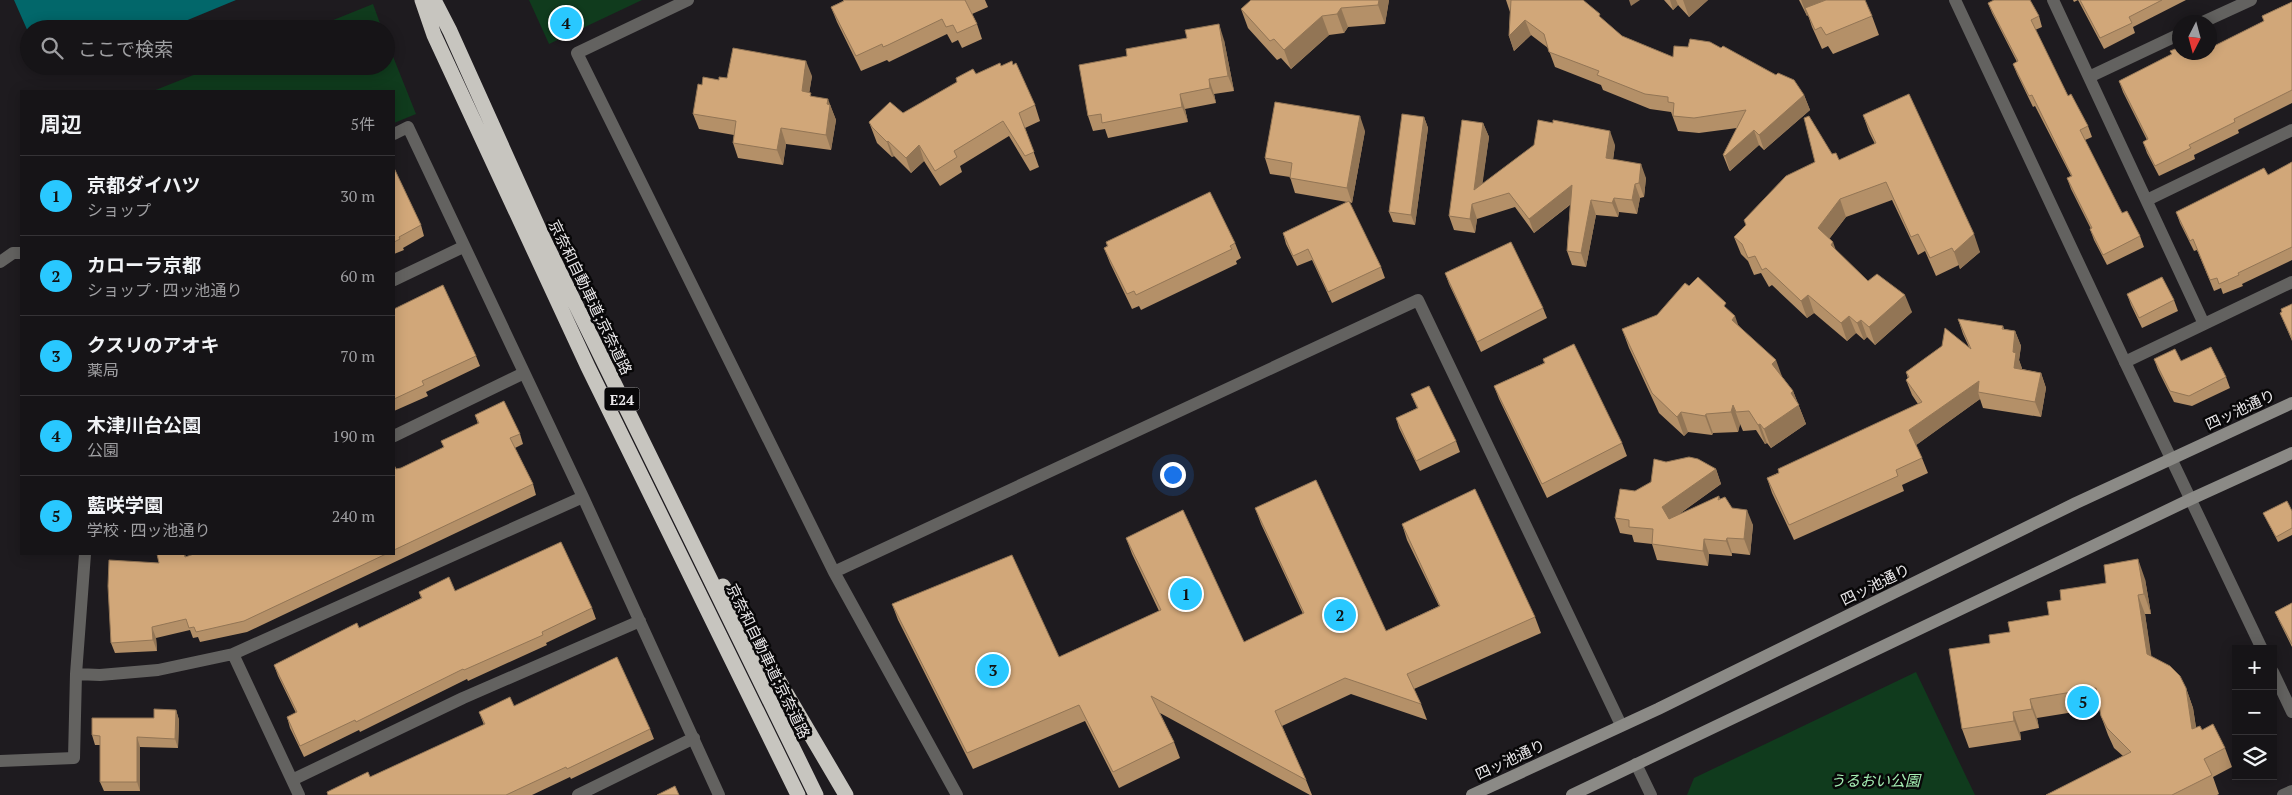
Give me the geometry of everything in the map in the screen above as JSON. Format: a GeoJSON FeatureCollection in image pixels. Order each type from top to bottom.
{"type":"FeatureCollection","features":[{"type":"Feature","properties":{"kind":"highway","name":"京奈和自動車道;京奈道路"},"geometry":{"type":"LineString","coordinates":[[422,0],[434,35],[588,367],[798,795]]}},
{"type":"Feature","properties":{"kind":"highway","name":"京奈和自動車道;京奈道路"},"geometry":{"type":"LineString","coordinates":[[434,0],[450,31],[544,240],[816,795]]}},
{"type":"Feature","properties":{"kind":"highway"},"geometry":{"type":"LineString","coordinates":[[680,520],[742,616],[846,795]]}},
{"type":"Feature","properties":{"kind":"main road","name":"四ッ池通り"},"geometry":{"type":"LineString","coordinates":[[1472,795],[1621,724],[1656,710],[2076,503],[2292,403]]}},
{"type":"Feature","properties":{"kind":"main road"},"geometry":{"type":"LineString","coordinates":[[1572,795],[2191,499],[2292,453]]}},
{"type":"Feature","properties":{"kind":"street"},"geometry":{"type":"LineString","coordinates":[[688,0],[577,53],[834,572],[957,795]]}},
{"type":"Feature","properties":{"kind":"street"},"geometry":{"type":"LineString","coordinates":[[1955,0],[2124,362],[2172,458],[2260,645]]}},
{"type":"Feature","properties":{"kind":"street"},"geometry":{"type":"LineString","coordinates":[[2053,0],[2204,324]]}},
{"type":"Feature","properties":{"kind":"street"},"geometry":{"type":"LineString","coordinates":[[2217,16],[2251,0]]}},
{"type":"Feature","properties":{"kind":"street"},"geometry":{"type":"LineString","coordinates":[[2089,77],[2172,38]]}},
{"type":"Feature","properties":{"kind":"street"},"geometry":{"type":"LineString","coordinates":[[395,134],[408,127],[463,248],[583,497],[719,795]]}},
{"type":"Feature","properties":{"kind":"street"},"geometry":{"type":"LineString","coordinates":[[2147,200],[2292,130]]}},
{"type":"Feature","properties":{"kind":"street"},"geometry":{"type":"LineString","coordinates":[[395,280],[463,248]]}},
{"type":"Feature","properties":{"kind":"street"},"geometry":{"type":"LineString","coordinates":[[0,262],[13,253],[20,253]]}},
{"type":"Feature","properties":{"kind":"street"},"geometry":{"type":"LineString","coordinates":[[2124,362],[2292,282]]}},
{"type":"Feature","properties":{"kind":"street"},"geometry":{"type":"LineString","coordinates":[[834,572],[1418,300],[1621,724]]}},
{"type":"Feature","properties":{"kind":"street"},"geometry":{"type":"LineString","coordinates":[[395,436],[524,373]]}},
{"type":"Feature","properties":{"kind":"street"},"geometry":{"type":"LineString","coordinates":[[76,674],[100,675],[158,670],[233,654],[583,497]]}},
{"type":"Feature","properties":{"kind":"street"},"geometry":{"type":"LineString","coordinates":[[0,761],[74,758],[76,674],[85,555]]}},
{"type":"Feature","properties":{"kind":"street"},"geometry":{"type":"LineString","coordinates":[[292,780],[463,698],[640,621]]}},
{"type":"Feature","properties":{"kind":"street"},"geometry":{"type":"LineString","coordinates":[[233,654],[299,795]]}},
{"type":"Feature","properties":{"kind":"street"},"geometry":{"type":"LineString","coordinates":[[2277,680],[2292,712]]}},
{"type":"Feature","properties":{"kind":"street"},"geometry":{"type":"LineString","coordinates":[[578,795],[694,738]]}},
{"type":"Feature","properties":{"kind":"street"},"geometry":{"type":"LineString","coordinates":[[1636,764],[1651,795]]}},
{"type":"Feature","properties":{"kind":"street"},"geometry":{"type":"LineString","coordinates":[[2284,795],[2292,790]]}},
{"type":"Feature","properties":{"kind":"green space"},"geometry":{"type":"Polygon","coordinates":[[[529,0],[642,0],[549,44],[529,0]]]}},
{"type":"Feature","properties":{"kind":"green space"},"geometry":{"type":"Polygon","coordinates":[[[373,4],[379,20],[333,20],[373,4]]]}},
{"type":"Feature","properties":{"kind":"green space"},"geometry":{"type":"Polygon","coordinates":[[[395,62],[416,114],[395,123],[395,90],[156,90],[193,75],[395,75],[395,62]]]}},
{"type":"Feature","properties":{"kind":"green space","name":"うるおい公園"},"geometry":{"type":"Polygon","coordinates":[[[1916,672],[1975,795],[1687,795],[1694,778],[1916,672]]]}},
{"type":"Feature","properties":{"kind":"water"},"geometry":{"type":"Polygon","coordinates":[[[14,0],[236,0],[188,20],[23,20],[14,0]]]}},
{"type":"Feature","properties":{"kind":"building"},"geometry":{"type":"Polygon","coordinates":[[[843,0],[965,0],[977,24],[957,33],[953,25],[946,27],[942,19],[888,45],[883,47],[882,44],[856,56],[831,7],[843,0]]]}},
{"type":"Feature","properties":{"kind":"building"},"geometry":{"type":"Polygon","coordinates":[[[1251,0],[1379,0],[1378,5],[1341,8],[1337,14],[1322,16],[1284,50],[1274,39],[1270,41],[1241,9],[1251,0]]]}},
{"type":"Feature","properties":{"kind":"building"},"geometry":{"type":"Polygon","coordinates":[[[1511,0],[1583,0],[1622,36],[1673,57],[1674,46],[1688,47],[1690,39],[1710,42],[1721,48],[1723,46],[1776,75],[1778,73],[1794,80],[1804,95],[1759,135],[1754,130],[1725,156],[1723,155],[1746,110],[1694,118],[1673,116],[1674,103],[1668,102],[1668,97],[1645,94],[1597,75],[1599,71],[1549,52],[1544,34],[1525,20],[1509,36],[1511,0]]]}},
{"type":"Feature","properties":{"kind":"building"},"geometry":{"type":"Polygon","coordinates":[[[1826,0],[1865,0],[1872,16],[1826,35],[1821,27],[1815,30],[1805,8],[1826,0]]]}},
{"type":"Feature","properties":{"kind":"building"},"geometry":{"type":"Polygon","coordinates":[[[1994,0],[2030,0],[2039,16],[2031,20],[2068,96],[2071,94],[2088,126],[2080,130],[2122,213],[2127,211],[2140,236],[2103,255],[2067,178],[2072,176],[2032,95],[2029,96],[2013,64],[2018,61],[1988,3],[1994,0]]]}},
{"type":"Feature","properties":{"kind":"building"},"geometry":{"type":"Polygon","coordinates":[[[2080,0],[2162,0],[2129,17],[2132,23],[2100,38],[2080,0]]]}},
{"type":"Feature","properties":{"kind":"building"},"geometry":{"type":"Polygon","coordinates":[[[2292,2],[2292,90],[2234,119],[2235,122],[2189,145],[2191,148],[2155,166],[2143,142],[2148,139],[2119,81],[2172,54],[2172,60],[2217,60],[2217,44],[2264,21],[2262,16],[2292,2]]]}},
{"type":"Feature","properties":{"kind":"building"},"geometry":{"type":"Polygon","coordinates":[[[1219,24],[1228,76],[1209,79],[1210,88],[1180,94],[1182,107],[1102,123],[1101,114],[1088,116],[1079,65],[1127,56],[1126,49],[1187,38],[1185,30],[1219,24]]]}},
{"type":"Feature","properties":{"kind":"building"},"geometry":{"type":"Polygon","coordinates":[[[733,48],[806,61],[802,91],[811,93],[810,96],[828,99],[827,104],[830,105],[826,135],[781,128],[777,150],[733,143],[736,121],[693,114],[698,84],[702,85],[703,77],[719,80],[719,77],[727,78],[733,48]]]}},
{"type":"Feature","properties":{"kind":"building"},"geometry":{"type":"Polygon","coordinates":[[[1012,61],[1013,65],[1016,63],[1035,105],[1019,113],[1034,152],[1025,156],[1003,121],[954,151],[957,157],[935,171],[919,145],[906,158],[887,142],[869,122],[890,102],[903,113],[957,82],[956,78],[973,69],[976,74],[1000,63],[1001,66],[1012,61]]]}},
{"type":"Feature","properties":{"kind":"building"},"geometry":{"type":"Polygon","coordinates":[[[1909,94],[1974,234],[1954,252],[1952,248],[1930,258],[1918,234],[1911,237],[1886,182],[1840,199],[1818,228],[1833,242],[1831,245],[1868,281],[1877,274],[1905,295],[1869,327],[1861,320],[1857,323],[1849,316],[1841,323],[1808,295],[1801,301],[1766,268],[1762,270],[1755,256],[1748,258],[1742,244],[1734,237],[1746,225],[1744,220],[1786,176],[1815,162],[1804,118],[1809,116],[1832,154],[1836,153],[1839,160],[1876,143],[1863,115],[1909,94]]]}},
{"type":"Feature","properties":{"kind":"building"},"geometry":{"type":"Polygon","coordinates":[[[1275,102],[1360,116],[1347,188],[1290,178],[1292,163],[1265,158],[1275,102]]]}},
{"type":"Feature","properties":{"kind":"building"},"geometry":{"type":"Polygon","coordinates":[[[1402,114],[1424,117],[1411,215],[1389,212],[1402,114]]]}},
{"type":"Feature","properties":{"kind":"building"},"geometry":{"type":"Polygon","coordinates":[[[1462,120],[1483,123],[1474,190],[1534,145],[1538,120],[1553,123],[1553,120],[1610,131],[1606,158],[1641,164],[1639,183],[1635,184],[1632,200],[1614,198],[1612,203],[1591,200],[1581,253],[1567,251],[1572,185],[1529,219],[1509,193],[1472,204],[1470,219],[1449,216],[1462,120]]]}},
{"type":"Feature","properties":{"kind":"building"},"geometry":{"type":"Polygon","coordinates":[[[2292,162],[2292,247],[2219,284],[2217,278],[2210,280],[2193,239],[2190,241],[2176,212],[2264,168],[2268,175],[2292,162]]]}},
{"type":"Feature","properties":{"kind":"building"},"geometry":{"type":"Polygon","coordinates":[[[395,170],[421,225],[399,237],[400,239],[395,242],[395,170]]]}},
{"type":"Feature","properties":{"kind":"building"},"geometry":{"type":"Polygon","coordinates":[[[1210,192],[1235,243],[1230,246],[1232,249],[1136,295],[1134,291],[1127,294],[1104,248],[1108,246],[1106,242],[1210,192]]]}},
{"type":"Feature","properties":{"kind":"building"},"geometry":{"type":"Polygon","coordinates":[[[1349,201],[1381,267],[1328,292],[1308,249],[1293,256],[1283,233],[1349,201]]]}},
{"type":"Feature","properties":{"kind":"building"},"geometry":{"type":"Polygon","coordinates":[[[1511,242],[1543,308],[1477,342],[1445,273],[1511,242]]]}},
{"type":"Feature","properties":{"kind":"building"},"geometry":{"type":"Polygon","coordinates":[[[1698,277],[1726,303],[1724,306],[1735,316],[1732,320],[1776,360],[1772,364],[1793,391],[1791,393],[1799,405],[1764,429],[1760,424],[1758,425],[1749,411],[1736,412],[1733,405],[1731,412],[1706,414],[1705,416],[1681,412],[1677,417],[1652,393],[1622,329],[1657,315],[1685,283],[1689,286],[1698,277]]]}},
{"type":"Feature","properties":{"kind":"building"},"geometry":{"type":"Polygon","coordinates":[[[2162,277],[2174,300],[2139,318],[2127,294],[2162,277]]]}},
{"type":"Feature","properties":{"kind":"building"},"geometry":{"type":"Polygon","coordinates":[[[443,285],[476,356],[422,381],[424,385],[395,399],[395,309],[443,285]]]}},
{"type":"Feature","properties":{"kind":"building"},"geometry":{"type":"Polygon","coordinates":[[[2292,304],[2292,339],[2280,313],[2282,312],[2281,309],[2292,304]]]}},
{"type":"Feature","properties":{"kind":"building"},"geometry":{"type":"Polygon","coordinates":[[[1958,319],[2003,326],[2002,329],[2015,331],[2013,352],[2016,353],[2014,368],[2041,373],[2035,402],[1978,392],[1979,381],[1909,430],[1922,458],[1896,470],[1898,476],[1789,525],[1767,478],[1779,473],[1778,469],[1922,402],[1906,380],[1909,377],[1906,372],[1942,346],[1945,328],[1971,349],[1958,319]]]}},
{"type":"Feature","properties":{"kind":"building"},"geometry":{"type":"Polygon","coordinates":[[[1574,344],[1622,443],[1542,484],[1494,386],[1545,363],[1543,359],[1574,344]]]}},
{"type":"Feature","properties":{"kind":"building"},"geometry":{"type":"Polygon","coordinates":[[[2211,347],[2226,377],[2189,396],[2170,391],[2154,359],[2175,349],[2181,361],[2211,347]]]}},
{"type":"Feature","properties":{"kind":"building"},"geometry":{"type":"Polygon","coordinates":[[[1429,386],[1456,441],[1416,461],[1396,418],[1418,408],[1411,394],[1429,386]]]}},
{"type":"Feature","properties":{"kind":"building"},"geometry":{"type":"Polygon","coordinates":[[[504,401],[520,434],[510,438],[533,484],[395,550],[395,467],[396,469],[401,468],[444,447],[441,441],[479,423],[475,415],[504,401]]]}},
{"type":"Feature","properties":{"kind":"building"},"geometry":{"type":"Polygon","coordinates":[[[1689,457],[1698,459],[1716,469],[1662,507],[1669,519],[1719,496],[1718,500],[1725,497],[1732,508],[1747,510],[1744,539],[1727,538],[1726,541],[1704,539],[1703,551],[1652,544],[1653,529],[1629,527],[1629,520],[1615,518],[1620,489],[1635,491],[1651,482],[1654,459],[1666,462],[1689,457]]]}},
{"type":"Feature","properties":{"kind":"building"},"geometry":{"type":"Polygon","coordinates":[[[1316,480],[1386,631],[1440,606],[1402,524],[1475,489],[1535,617],[1407,674],[1421,704],[1345,678],[1275,711],[1306,780],[1151,696],[1174,742],[1113,772],[1079,705],[967,753],[892,604],[1012,555],[1059,657],[1161,610],[1126,538],[1183,510],[1244,642],[1304,613],[1255,508],[1316,480]]]}},
{"type":"Feature","properties":{"kind":"building"},"geometry":{"type":"Polygon","coordinates":[[[2287,501],[2292,511],[2292,528],[2276,537],[2263,513],[2287,501]]]}},
{"type":"Feature","properties":{"kind":"building"},"geometry":{"type":"Polygon","coordinates":[[[561,542],[592,608],[542,632],[543,635],[463,669],[356,722],[355,720],[300,746],[287,717],[297,712],[274,665],[357,623],[359,628],[422,598],[419,592],[449,577],[455,591],[561,542]]]}},
{"type":"Feature","properties":{"kind":"building"},"geometry":{"type":"Polygon","coordinates":[[[157,555],[184,555],[185,557],[191,555],[384,555],[244,621],[196,632],[194,627],[189,628],[186,619],[152,627],[153,640],[111,643],[108,586],[109,560],[159,563],[157,555]]]}},
{"type":"Feature","properties":{"kind":"building"},"geometry":{"type":"Polygon","coordinates":[[[2138,559],[2144,594],[2138,595],[2147,654],[2170,666],[2180,676],[2186,688],[2192,729],[2200,726],[2202,730],[2213,724],[2225,748],[2204,759],[2212,775],[2172,795],[2046,795],[2131,752],[2107,728],[2101,716],[2096,688],[2030,699],[2032,709],[2013,712],[2014,721],[1962,729],[1949,649],[1990,643],[1989,635],[2010,632],[2008,622],[2049,615],[2047,602],[2061,600],[2060,590],[2106,583],[2104,565],[2138,559]]]}},
{"type":"Feature","properties":{"kind":"building"},"geometry":{"type":"Polygon","coordinates":[[[2292,603],[2292,644],[2275,612],[2292,603]]]}},
{"type":"Feature","properties":{"kind":"building"},"geometry":{"type":"Polygon","coordinates":[[[617,657],[650,729],[567,769],[566,767],[506,795],[328,795],[327,792],[368,772],[370,777],[485,724],[479,712],[510,697],[514,706],[617,657]]]}},
{"type":"Feature","properties":{"kind":"building"},"geometry":{"type":"Polygon","coordinates":[[[154,709],[176,710],[175,739],[137,737],[137,782],[100,782],[100,736],[92,735],[92,718],[154,718],[154,709]]]}},
{"type":"Feature","properties":{"kind":"building"},"geometry":{"type":"Polygon","coordinates":[[[675,786],[679,795],[657,795],[675,786]]]}},
{"type":"Feature","properties":{"kind":"place","name":"木津川台公園"},"geometry":{"type":"Point","coordinates":[566,23]}},
{"type":"Feature","properties":{"kind":"place","name":"京都ダイハツ"},"geometry":{"type":"Point","coordinates":[1186,594]}},
{"type":"Feature","properties":{"kind":"place","name":"カローラ京都"},"geometry":{"type":"Point","coordinates":[1340,615]}},
{"type":"Feature","properties":{"kind":"place","name":"クスリのアオキ"},"geometry":{"type":"Point","coordinates":[993,670]}},
{"type":"Feature","properties":{"kind":"place","name":"藍咲学園"},"geometry":{"type":"Point","coordinates":[2083,702]}}]}
